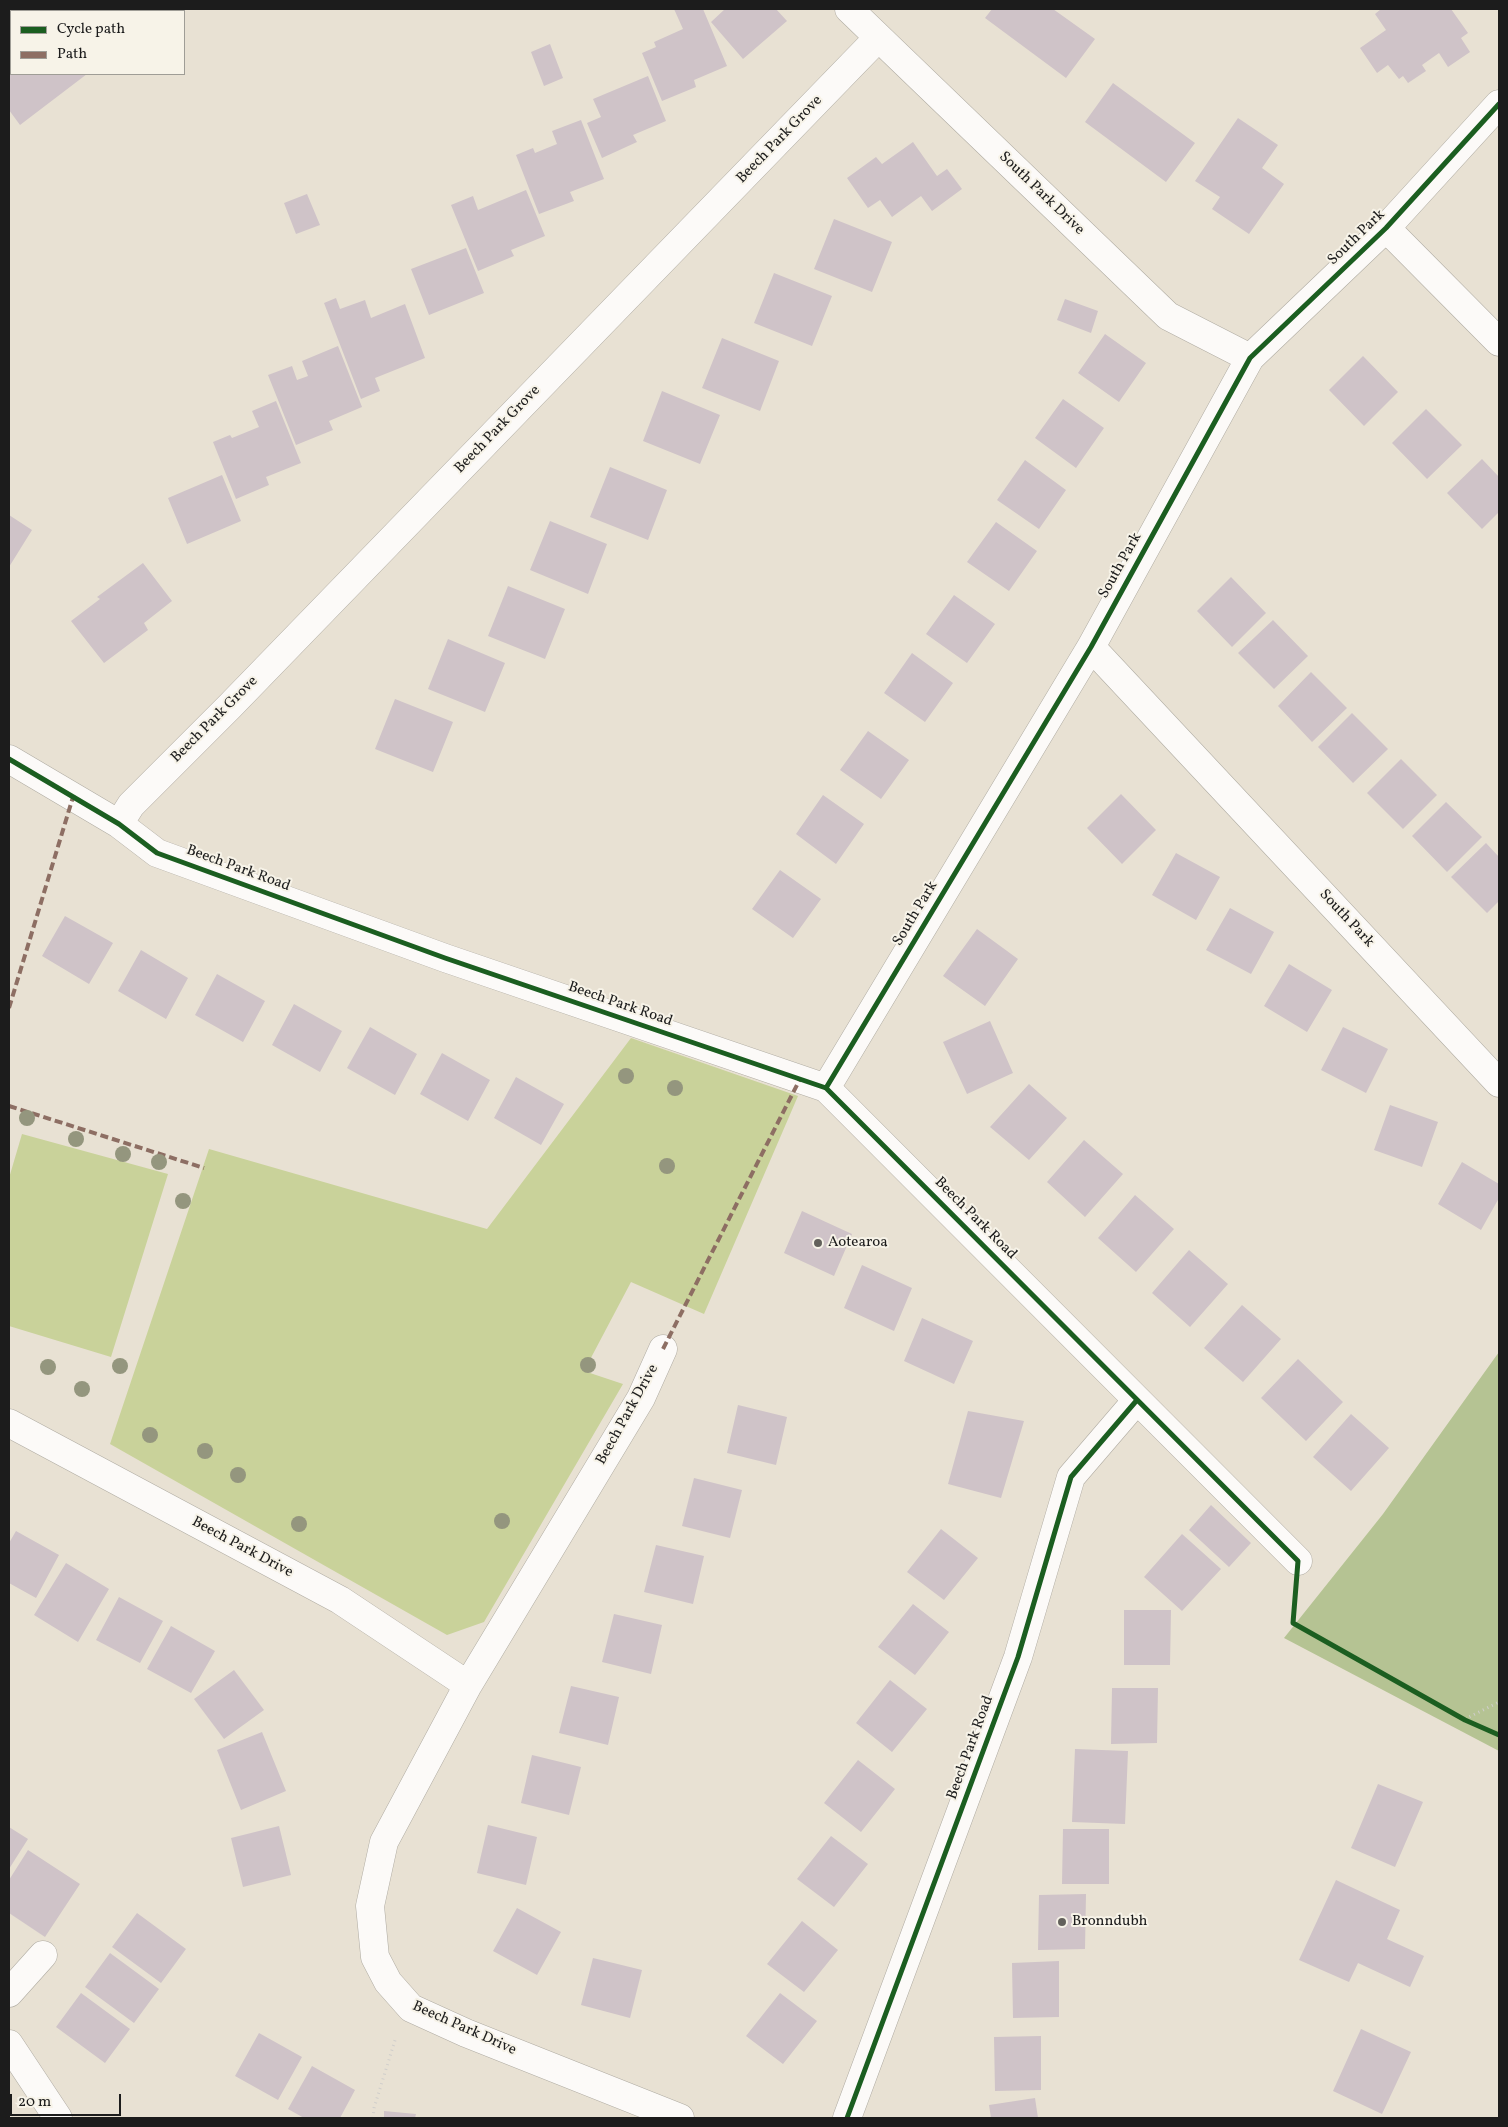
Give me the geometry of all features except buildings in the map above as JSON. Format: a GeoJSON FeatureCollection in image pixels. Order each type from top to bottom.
{"type":"FeatureCollection","features":[{"type":"Feature","properties":{"kind":"street","name":"South Park Drive"},"geometry":{"type":"LineString","coordinates":[[848,9],[1168,316],[1250,358]]}},
{"type":"Feature","properties":{"kind":"street","name":"Beech Park Grove"},"geometry":{"type":"LineString","coordinates":[[119,824],[131,805],[237,699],[878,38]]}},
{"type":"Feature","properties":{"kind":"street","name":"South Park"},"geometry":{"type":"LineString","coordinates":[[826,1088],[1090,647],[1250,358],[1386,228],[1499,104]]}},
{"type":"Feature","properties":{"kind":"street","name":"South Park"},"geometry":{"type":"LineString","coordinates":[[1386,228],[1499,342]]}},
{"type":"Feature","properties":{"kind":"street","name":"South Park"},"geometry":{"type":"LineString","coordinates":[[1090,647],[1499,1082]]}},
{"type":"Feature","properties":{"kind":"street","name":"Beech Park Road"},"geometry":{"type":"LineString","coordinates":[[9,759],[119,824],[157,853],[445,958],[826,1088],[1298,1561]]}},
{"type":"Feature","properties":{"kind":"street","name":"Beech Park Drive"},"geometry":{"type":"LineString","coordinates":[[663,1349],[641,1398],[468,1685],[384,1842],[370,1906],[375,1957],[388,1982],[411,2008],[466,2033],[680,2118]]}},
{"type":"Feature","properties":{"kind":"street","name":"Beech Park Road"},"geometry":{"type":"LineString","coordinates":[[847,2118],[1018,1657],[1071,1477],[1137,1400]]}},
{"type":"Feature","properties":{"kind":"street","name":"Beech Park Drive"},"geometry":{"type":"LineString","coordinates":[[9,1423],[340,1600],[468,1685]]}},
{"type":"Feature","properties":{"kind":"street"},"geometry":{"type":"LineString","coordinates":[[9,1993],[43,1955]]}},
{"type":"Feature","properties":{"kind":"street"},"geometry":{"type":"LineString","coordinates":[[9,2044],[58,2118]]}},
{"type":"Feature","properties":{"kind":"path"},"geometry":{"type":"LineString","coordinates":[[1298,1561],[1293,1622],[1465,1720],[1499,1736]]}},
{"type":"Feature","properties":{"kind":"path"},"geometry":{"type":"LineString","coordinates":[[1465,1720],[1499,1702]]}},
{"type":"Feature","properties":{"kind":"path"},"geometry":{"type":"LineString","coordinates":[[373,2118],[374,2108],[400,2026],[411,2008]]}},
{"type":"Feature","properties":{"kind":"green space"},"geometry":{"type":"Polygon","coordinates":[[[631,1038],[798,1096],[704,1314],[631,1282],[584,1371],[623,1384],[484,1622],[447,1635],[110,1444],[209,1149],[487,1229],[631,1038]]]}},
{"type":"Feature","properties":{"kind":"green space"},"geometry":{"type":"Polygon","coordinates":[[[22,1134],[168,1174],[111,1357],[9,1326],[9,1178],[22,1134]]]}},
{"type":"Feature","properties":{"kind":"green space"},"geometry":{"type":"Polygon","coordinates":[[[1499,1352],[1499,1751],[1284,1638],[1383,1514],[1499,1352]]]}},
{"type":"Feature","properties":{"kind":"marked path"},"geometry":{"type":"LineString","coordinates":[[9,1008],[73,797]]}},
{"type":"Feature","properties":{"kind":"marked path"},"geometry":{"type":"LineString","coordinates":[[663,1349],[800,1079]]}},
{"type":"Feature","properties":{"kind":"marked path"},"geometry":{"type":"LineString","coordinates":[[9,1106],[204,1168]]}},
{"type":"Feature","properties":{"kind":"cycle path"},"geometry":{"type":"LineString","coordinates":[[826,1088],[1091,647],[1250,358],[1386,228],[1499,104]]}},
{"type":"Feature","properties":{"kind":"cycle path"},"geometry":{"type":"LineString","coordinates":[[9,759],[119,824],[157,853],[445,958],[826,1088],[1298,1561],[1293,1623],[1465,1720],[1499,1735]]}},
{"type":"Feature","properties":{"kind":"cycle path"},"geometry":{"type":"LineString","coordinates":[[847,2118],[1018,1657],[1071,1477],[1137,1400]]}},
{"type":"Feature","properties":{"kind":"place","name":"Aotearoa"},"geometry":{"type":"Point","coordinates":[818,1243]}},
{"type":"Feature","properties":{"kind":"place","name":"Bronndubh"},"geometry":{"type":"Point","coordinates":[1062,1922]}}]}
